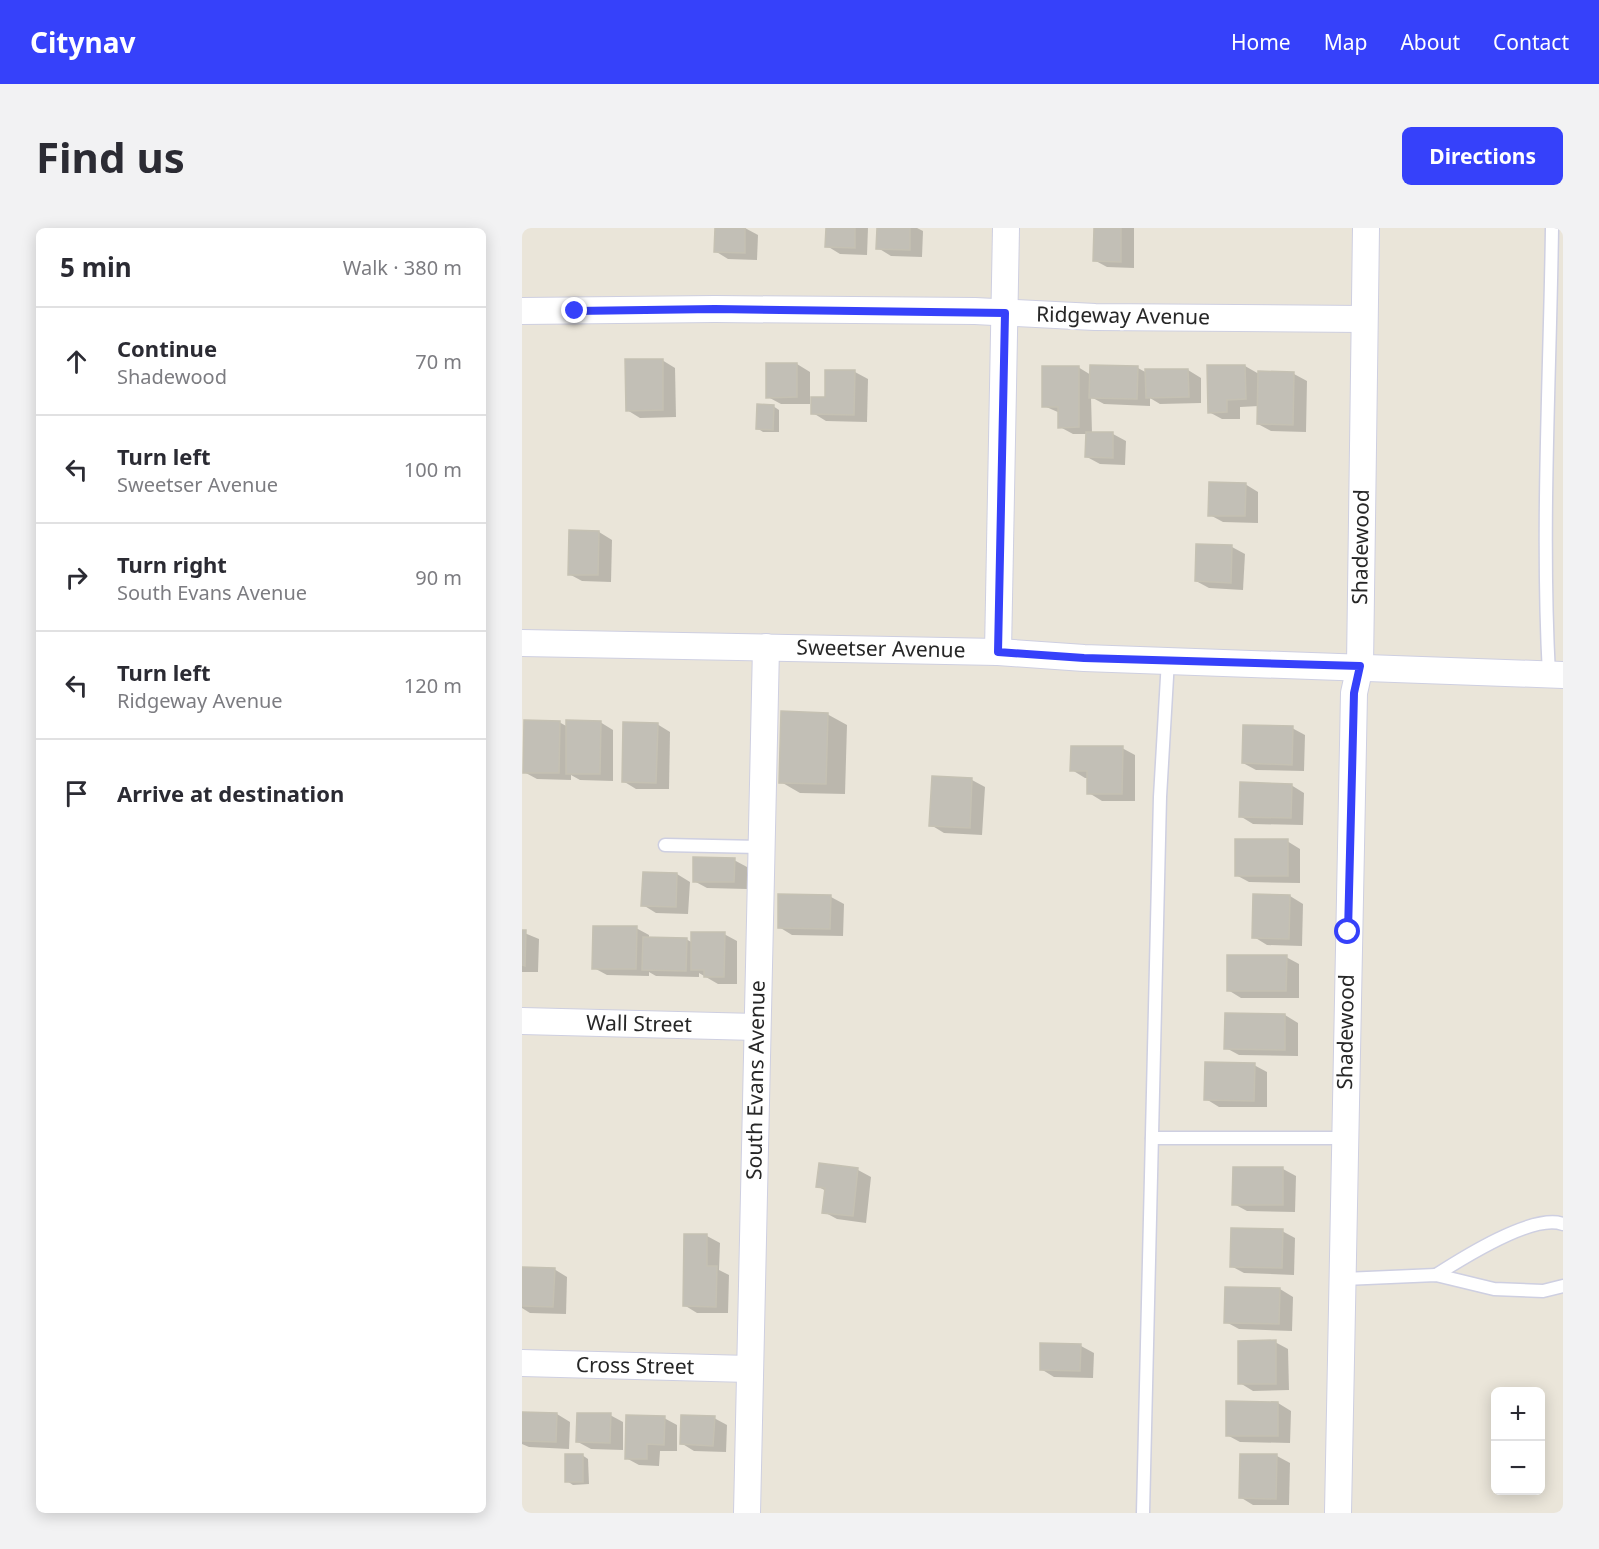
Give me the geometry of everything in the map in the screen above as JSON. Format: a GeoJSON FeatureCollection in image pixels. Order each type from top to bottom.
{"type":"FeatureCollection","features":[{"type":"Feature","properties":{"kind":"street"},"geometry":{"type":"LineString","coordinates":[[998,652],[1006,228]]}},
{"type":"Feature","properties":{"kind":"street","name":"Shadewood"},"geometry":{"type":"LineString","coordinates":[[1338,1513],[1354,693],[1360,666],[1366,228]]}},
{"type":"Feature","properties":{"kind":"street","name":"Ridgeway Avenue"},"geometry":{"type":"LineString","coordinates":[[522,311],[715,309],[1005,313],[1095,317],[1363,319]]}},
{"type":"Feature","properties":{"kind":"street","name":"Sweetser Avenue"},"geometry":{"type":"LineString","coordinates":[[522,643],[998,652],[1556,675]]}},
{"type":"Feature","properties":{"kind":"street","name":"South Evans Avenue"},"geometry":{"type":"LineString","coordinates":[[747,1513],[766,647]]}},
{"type":"Feature","properties":{"kind":"street","name":"Wall Street"},"geometry":{"type":"LineString","coordinates":[[522,1021],[756,1027]]}},
{"type":"Feature","properties":{"kind":"street","name":"Cross Street"},"geometry":{"type":"LineString","coordinates":[[522,1363],[749,1369]]}},
{"type":"Feature","properties":{"kind":"lane"},"geometry":{"type":"LineString","coordinates":[[1552,228],[1545,606],[1556,675]]}},
{"type":"Feature","properties":{"kind":"lane"},"geometry":{"type":"LineString","coordinates":[[1143,1513],[1160,797],[1168,660]]}},
{"type":"Feature","properties":{"kind":"lane"},"geometry":{"type":"LineString","coordinates":[[665,845],[760,848]]}},
{"type":"Feature","properties":{"kind":"lane"},"geometry":{"type":"LineString","coordinates":[[1152,1138],[1345,1138]]}},
{"type":"Feature","properties":{"kind":"lane"},"geometry":{"type":"LineString","coordinates":[[1436,1275],[1482,1247],[1513,1232],[1543,1223],[1563,1224]]}},
{"type":"Feature","properties":{"kind":"lane"},"geometry":{"type":"LineString","coordinates":[[1344,1280],[1436,1275],[1494,1289],[1543,1291],[1563,1286]]}},
{"type":"Feature","properties":{"kind":"building"},"geometry":{"type":"Polygon","coordinates":[[[715,228],[745,228],[745,253],[714,252],[715,228]]]}},
{"type":"Feature","properties":{"kind":"building"},"geometry":{"type":"Polygon","coordinates":[[[826,228],[855,228],[855,248],[825,247],[826,228]]]}},
{"type":"Feature","properties":{"kind":"building"},"geometry":{"type":"Polygon","coordinates":[[[877,228],[910,228],[910,250],[876,249],[877,228]]]}},
{"type":"Feature","properties":{"kind":"building"},"geometry":{"type":"Polygon","coordinates":[[[1094,228],[1121,228],[1121,262],[1093,261],[1094,228]]]}},
{"type":"Feature","properties":{"kind":"building"},"geometry":{"type":"Polygon","coordinates":[[[625,359],[663,359],[663,410],[626,411],[625,359]]]}},
{"type":"Feature","properties":{"kind":"building"},"geometry":{"type":"Polygon","coordinates":[[[766,363],[797,363],[797,397],[766,398],[766,363]]]}},
{"type":"Feature","properties":{"kind":"building"},"geometry":{"type":"Polygon","coordinates":[[[1090,365],[1138,366],[1137,399],[1089,398],[1090,365]]]}},
{"type":"Feature","properties":{"kind":"building"},"geometry":{"type":"Polygon","coordinates":[[[1207,365],[1245,365],[1246,399],[1227,400],[1227,412],[1208,413],[1207,365]]]}},
{"type":"Feature","properties":{"kind":"building"},"geometry":{"type":"Polygon","coordinates":[[[1042,366],[1079,366],[1079,427],[1058,428],[1058,407],[1042,407],[1042,366]]]}},
{"type":"Feature","properties":{"kind":"building"},"geometry":{"type":"Polygon","coordinates":[[[1145,369],[1188,369],[1189,397],[1146,398],[1145,369]]]}},
{"type":"Feature","properties":{"kind":"building"},"geometry":{"type":"Polygon","coordinates":[[[825,370],[855,370],[854,415],[811,414],[811,397],[825,397],[825,370]]]}},
{"type":"Feature","properties":{"kind":"building"},"geometry":{"type":"Polygon","coordinates":[[[1258,371],[1294,372],[1293,425],[1257,424],[1258,371]]]}},
{"type":"Feature","properties":{"kind":"building"},"geometry":{"type":"Polygon","coordinates":[[[757,404],[774,405],[773,430],[756,429],[757,404]]]}},
{"type":"Feature","properties":{"kind":"building"},"geometry":{"type":"Polygon","coordinates":[[[1086,432],[1113,432],[1113,458],[1085,457],[1086,432]]]}},
{"type":"Feature","properties":{"kind":"building"},"geometry":{"type":"Polygon","coordinates":[[[1209,482],[1246,483],[1245,516],[1208,516],[1209,482]]]}},
{"type":"Feature","properties":{"kind":"building"},"geometry":{"type":"Polygon","coordinates":[[[569,530],[599,531],[598,575],[568,575],[569,530]]]}},
{"type":"Feature","properties":{"kind":"building"},"geometry":{"type":"Polygon","coordinates":[[[1196,544],[1232,545],[1231,583],[1195,581],[1196,544]]]}},
{"type":"Feature","properties":{"kind":"building"},"geometry":{"type":"Polygon","coordinates":[[[781,711],[828,713],[826,784],[779,783],[781,711]]]}},
{"type":"Feature","properties":{"kind":"building"},"geometry":{"type":"Polygon","coordinates":[[[524,720],[560,721],[559,773],[523,773],[524,720]]]}},
{"type":"Feature","properties":{"kind":"building"},"geometry":{"type":"Polygon","coordinates":[[[566,720],[601,721],[600,774],[566,774],[566,720]]]}},
{"type":"Feature","properties":{"kind":"building"},"geometry":{"type":"Polygon","coordinates":[[[623,722],[658,723],[656,783],[622,782],[623,722]]]}},
{"type":"Feature","properties":{"kind":"building"},"geometry":{"type":"Polygon","coordinates":[[[1243,725],[1293,726],[1292,765],[1242,763],[1243,725]]]}},
{"type":"Feature","properties":{"kind":"building"},"geometry":{"type":"Polygon","coordinates":[[[1071,746],[1123,746],[1122,794],[1087,794],[1087,771],[1070,771],[1071,746]]]}},
{"type":"Feature","properties":{"kind":"building"},"geometry":{"type":"Polygon","coordinates":[[[932,776],[972,778],[970,828],[929,826],[932,776]]]}},
{"type":"Feature","properties":{"kind":"building"},"geometry":{"type":"Polygon","coordinates":[[[1240,782],[1292,784],[1291,818],[1239,817],[1240,782]]]}},
{"type":"Feature","properties":{"kind":"building"},"geometry":{"type":"Polygon","coordinates":[[[1235,839],[1288,839],[1288,876],[1235,876],[1235,839]]]}},
{"type":"Feature","properties":{"kind":"building"},"geometry":{"type":"Polygon","coordinates":[[[693,857],[735,858],[734,882],[693,882],[693,857]]]}},
{"type":"Feature","properties":{"kind":"building"},"geometry":{"type":"Polygon","coordinates":[[[643,872],[677,873],[676,907],[641,906],[643,872]]]}},
{"type":"Feature","properties":{"kind":"building"},"geometry":{"type":"Polygon","coordinates":[[[778,894],[831,895],[830,929],[778,928],[778,894]]]}},
{"type":"Feature","properties":{"kind":"building"},"geometry":{"type":"Polygon","coordinates":[[[1253,894],[1290,895],[1289,939],[1252,938],[1253,894]]]}},
{"type":"Feature","properties":{"kind":"building"},"geometry":{"type":"Polygon","coordinates":[[[593,926],[637,926],[636,969],[592,969],[593,926]]]}},
{"type":"Feature","properties":{"kind":"building"},"geometry":{"type":"Polygon","coordinates":[[[522,930],[526,930],[525,966],[522,965],[522,930]]]}},
{"type":"Feature","properties":{"kind":"building"},"geometry":{"type":"Polygon","coordinates":[[[691,932],[725,932],[724,977],[704,977],[704,970],[691,970],[691,932]]]}},
{"type":"Feature","properties":{"kind":"building"},"geometry":{"type":"Polygon","coordinates":[[[643,937],[687,938],[686,971],[642,970],[643,937]]]}},
{"type":"Feature","properties":{"kind":"building"},"geometry":{"type":"Polygon","coordinates":[[[1227,955],[1287,955],[1286,991],[1227,991],[1227,955]]]}},
{"type":"Feature","properties":{"kind":"building"},"geometry":{"type":"Polygon","coordinates":[[[1225,1013],[1285,1014],[1285,1050],[1224,1049],[1225,1013]]]}},
{"type":"Feature","properties":{"kind":"building"},"geometry":{"type":"Polygon","coordinates":[[[1205,1062],[1255,1063],[1254,1101],[1204,1100],[1205,1062]]]}},
{"type":"Feature","properties":{"kind":"building"},"geometry":{"type":"Polygon","coordinates":[[[819,1163],[858,1168],[853,1216],[822,1213],[825,1188],[816,1187],[819,1163]]]}},
{"type":"Feature","properties":{"kind":"building"},"geometry":{"type":"Polygon","coordinates":[[[1233,1167],[1283,1167],[1283,1205],[1232,1205],[1233,1167]]]}},
{"type":"Feature","properties":{"kind":"building"},"geometry":{"type":"Polygon","coordinates":[[[1231,1228],[1283,1229],[1282,1268],[1230,1267],[1231,1228]]]}},
{"type":"Feature","properties":{"kind":"building"},"geometry":{"type":"Polygon","coordinates":[[[684,1234],[707,1234],[707,1266],[717,1266],[716,1307],[683,1306],[684,1234]]]}},
{"type":"Feature","properties":{"kind":"building"},"geometry":{"type":"Polygon","coordinates":[[[522,1267],[555,1268],[553,1307],[522,1306],[522,1267]]]}},
{"type":"Feature","properties":{"kind":"building"},"geometry":{"type":"Polygon","coordinates":[[[1225,1287],[1280,1288],[1279,1324],[1224,1323],[1225,1287]]]}},
{"type":"Feature","properties":{"kind":"building"},"geometry":{"type":"Polygon","coordinates":[[[1276,1340],[1276,1384],[1238,1384],[1238,1341],[1276,1340]]]}},
{"type":"Feature","properties":{"kind":"building"},"geometry":{"type":"Polygon","coordinates":[[[1040,1343],[1081,1344],[1080,1371],[1040,1370],[1040,1343]]]}},
{"type":"Feature","properties":{"kind":"building"},"geometry":{"type":"Polygon","coordinates":[[[1226,1401],[1278,1402],[1278,1436],[1226,1436],[1226,1401]]]}},
{"type":"Feature","properties":{"kind":"building"},"geometry":{"type":"Polygon","coordinates":[[[522,1412],[557,1413],[556,1442],[522,1441],[522,1412]]]}},
{"type":"Feature","properties":{"kind":"building"},"geometry":{"type":"Polygon","coordinates":[[[577,1413],[611,1413],[610,1443],[576,1442],[577,1413]]]}},
{"type":"Feature","properties":{"kind":"building"},"geometry":{"type":"Polygon","coordinates":[[[626,1415],[665,1416],[664,1445],[647,1444],[647,1459],[625,1459],[626,1415]]]}},
{"type":"Feature","properties":{"kind":"building"},"geometry":{"type":"Polygon","coordinates":[[[681,1415],[715,1416],[713,1446],[680,1444],[681,1415]]]}},
{"type":"Feature","properties":{"kind":"building"},"geometry":{"type":"Polygon","coordinates":[[[565,1454],[583,1454],[583,1482],[565,1482],[565,1454]]]}},
{"type":"Feature","properties":{"kind":"building"},"geometry":{"type":"Polygon","coordinates":[[[1240,1454],[1277,1454],[1276,1499],[1239,1498],[1240,1454]]]}},
{"type":"Feature","properties":{"kind":"route"},"geometry":{"type":"LineString","coordinates":[[575,311],[715,309],[1005,313],[998,652],[1084,658],[1360,666],[1354,693],[1348,932]]}}]}
